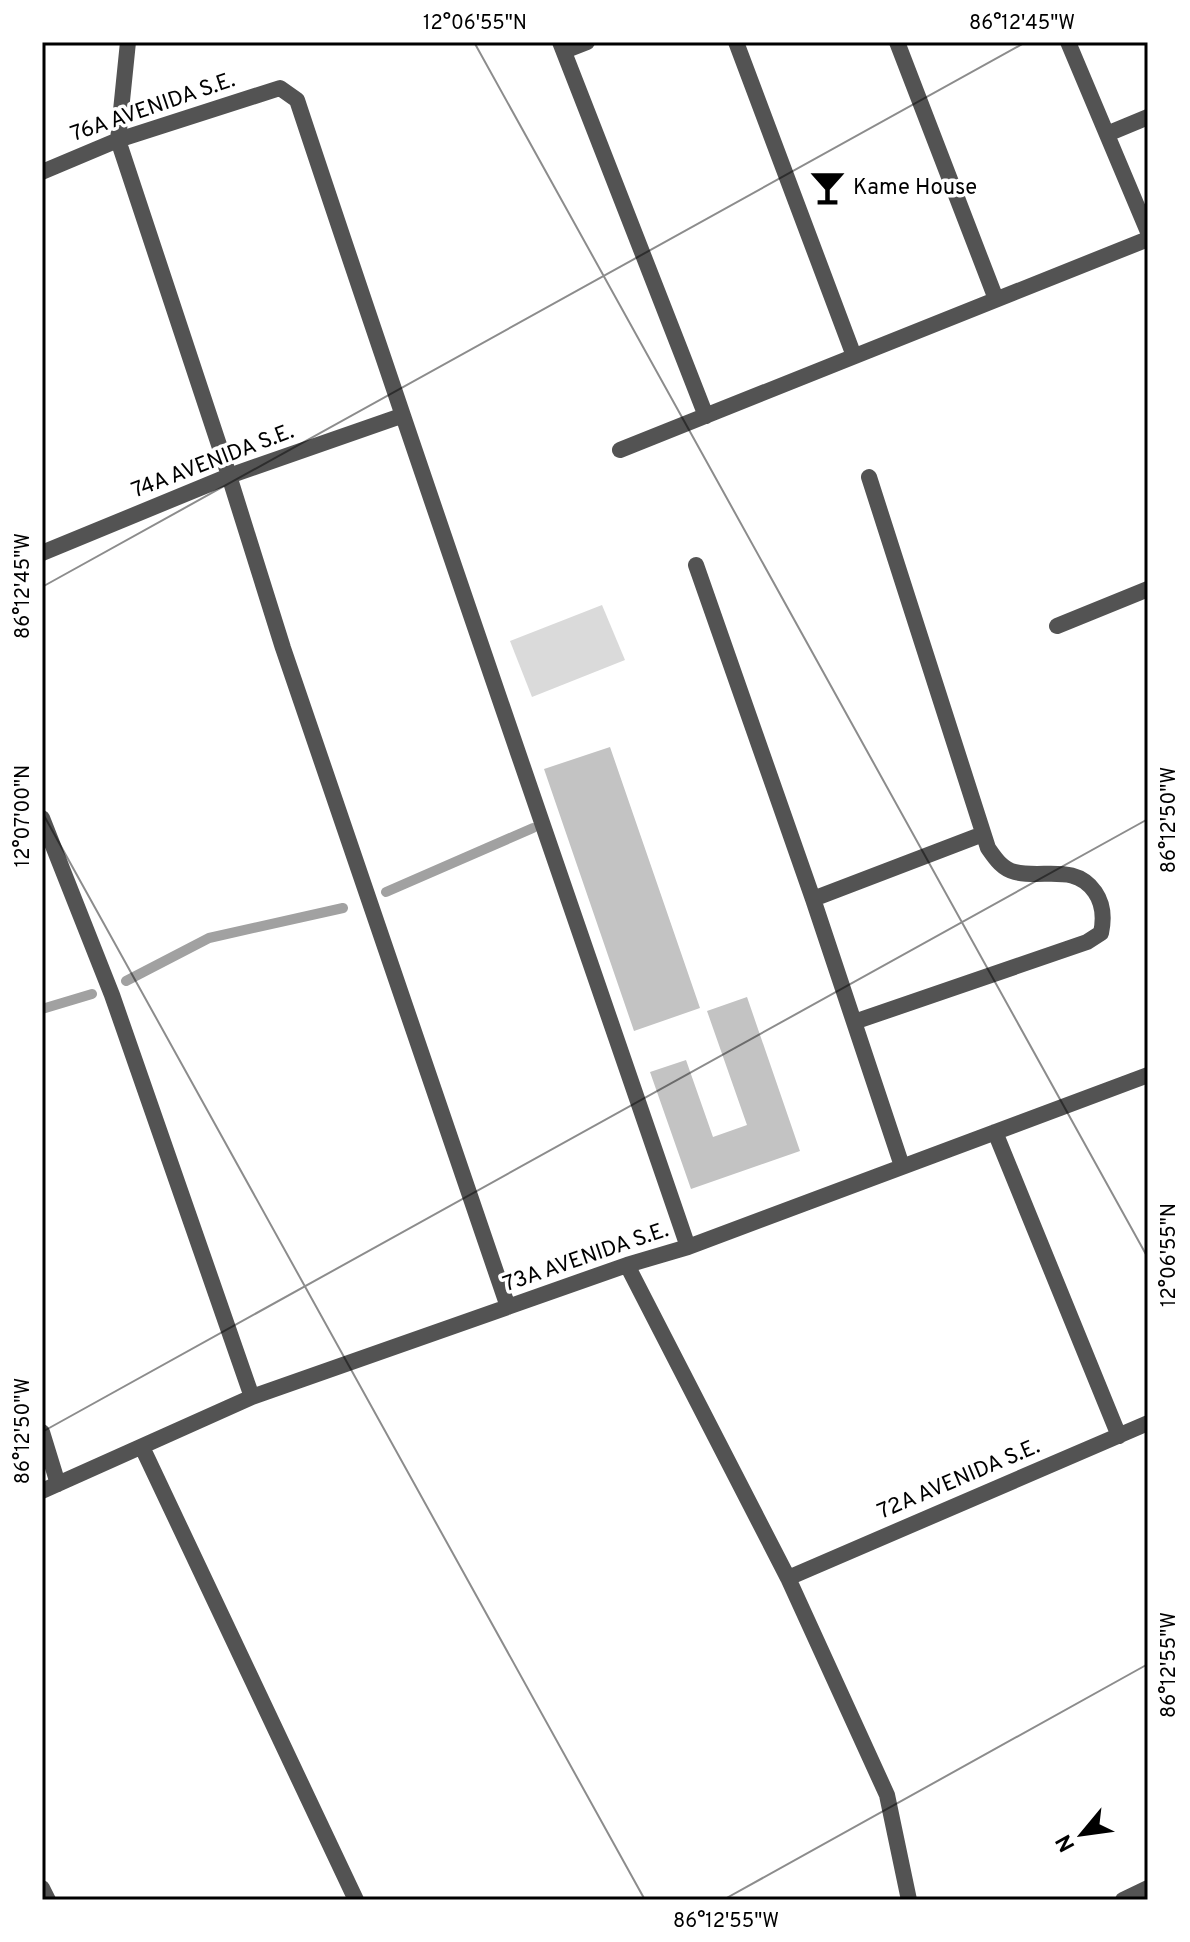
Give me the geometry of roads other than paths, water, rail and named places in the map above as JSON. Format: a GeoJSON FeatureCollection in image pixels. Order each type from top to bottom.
{"type":"FeatureCollection","features":[{"type":"Feature","properties":{"kind":"street"},"geometry":{"type":"LineString","coordinates":[[128,42],[118,140],[288,663],[508,1307]]}},
{"type":"Feature","properties":{"kind":"street"},"geometry":{"type":"LineString","coordinates":[[587,42],[562,46],[706,416]]}},
{"type":"Feature","properties":{"kind":"street"},"geometry":{"type":"LineString","coordinates":[[736,42],[854,356]]}},
{"type":"Feature","properties":{"kind":"street"},"geometry":{"type":"LineString","coordinates":[[897,42],[996,299]]}},
{"type":"Feature","properties":{"kind":"street"},"geometry":{"type":"LineString","coordinates":[[1068,42],[1148,232]]}},
{"type":"Feature","properties":{"kind":"street","name":"76A AVENIDA S.E."},"geometry":{"type":"LineString","coordinates":[[42,172],[118,140],[280,88],[297,100],[401,416]]}},
{"type":"Feature","properties":{"kind":"street"},"geometry":{"type":"LineString","coordinates":[[1107,134],[1148,117]]}},
{"type":"Feature","properties":{"kind":"street"},"geometry":{"type":"LineString","coordinates":[[620,450],[1148,239]]}},
{"type":"Feature","properties":{"kind":"street"},"geometry":{"type":"LineString","coordinates":[[401,416],[688,1247]]}},
{"type":"Feature","properties":{"kind":"street","name":"74A AVENIDA S.E."},"geometry":{"type":"LineString","coordinates":[[42,553],[229,476],[401,416]]}},
{"type":"Feature","properties":{"kind":"street"},"geometry":{"type":"LineString","coordinates":[[854,1022],[1087,942],[1101,933],[1104,917],[1098,896],[1087,881],[1067,874],[1015,872],[1001,866],[988,848],[869,477]]}},
{"type":"Feature","properties":{"kind":"street"},"geometry":{"type":"LineString","coordinates":[[696,565],[902,1166]]}},
{"type":"Feature","properties":{"kind":"street"},"geometry":{"type":"LineString","coordinates":[[1057,626],[1148,589]]}},
{"type":"Feature","properties":{"kind":"street"},"geometry":{"type":"LineString","coordinates":[[42,818],[45,839],[112,995],[252,1397]]}},
{"type":"Feature","properties":{"kind":"street"},"geometry":{"type":"LineString","coordinates":[[813,899],[983,834]]}},
{"type":"Feature","properties":{"kind":"street","name":"73A AVENIDA S.E."},"geometry":{"type":"LineString","coordinates":[[42,1491],[252,1397],[627,1265],[688,1247],[1148,1075]]}},
{"type":"Feature","properties":{"kind":"street"},"geometry":{"type":"LineString","coordinates":[[995,1132],[1119,1436]]}},
{"type":"Feature","properties":{"kind":"street"},"geometry":{"type":"LineString","coordinates":[[627,1265],[788,1578],[887,1795],[909,1900]]}},
{"type":"Feature","properties":{"kind":"street","name":"72A AVENIDA S.E."},"geometry":{"type":"LineString","coordinates":[[788,1578],[1148,1423]]}},
{"type":"Feature","properties":{"kind":"street"},"geometry":{"type":"LineString","coordinates":[[42,1432],[58,1484]]}},
{"type":"Feature","properties":{"kind":"street"},"geometry":{"type":"LineString","coordinates":[[142,1447],[356,1900]]}},
{"type":"Feature","properties":{"kind":"street"},"geometry":{"type":"LineString","coordinates":[[42,1888],[48,1900]]}},
{"type":"Feature","properties":{"kind":"street"},"geometry":{"type":"LineString","coordinates":[[1123,1900],[1148,1888]]}},
{"type":"Feature","properties":{"kind":"waterway"},"geometry":{"type":"LineString","coordinates":[[386,892],[533,828]]}},
{"type":"Feature","properties":{"kind":"waterway"},"geometry":{"type":"LineString","coordinates":[[126,981],[209,938],[343,908]]}},
{"type":"Feature","properties":{"kind":"waterway"},"geometry":{"type":"LineString","coordinates":[[42,1009],[92,994]]}},
{"type":"Feature","properties":{"kind":"place","name":"Kame House"},"geometry":{"type":"Point","coordinates":[827,188]}}]}
